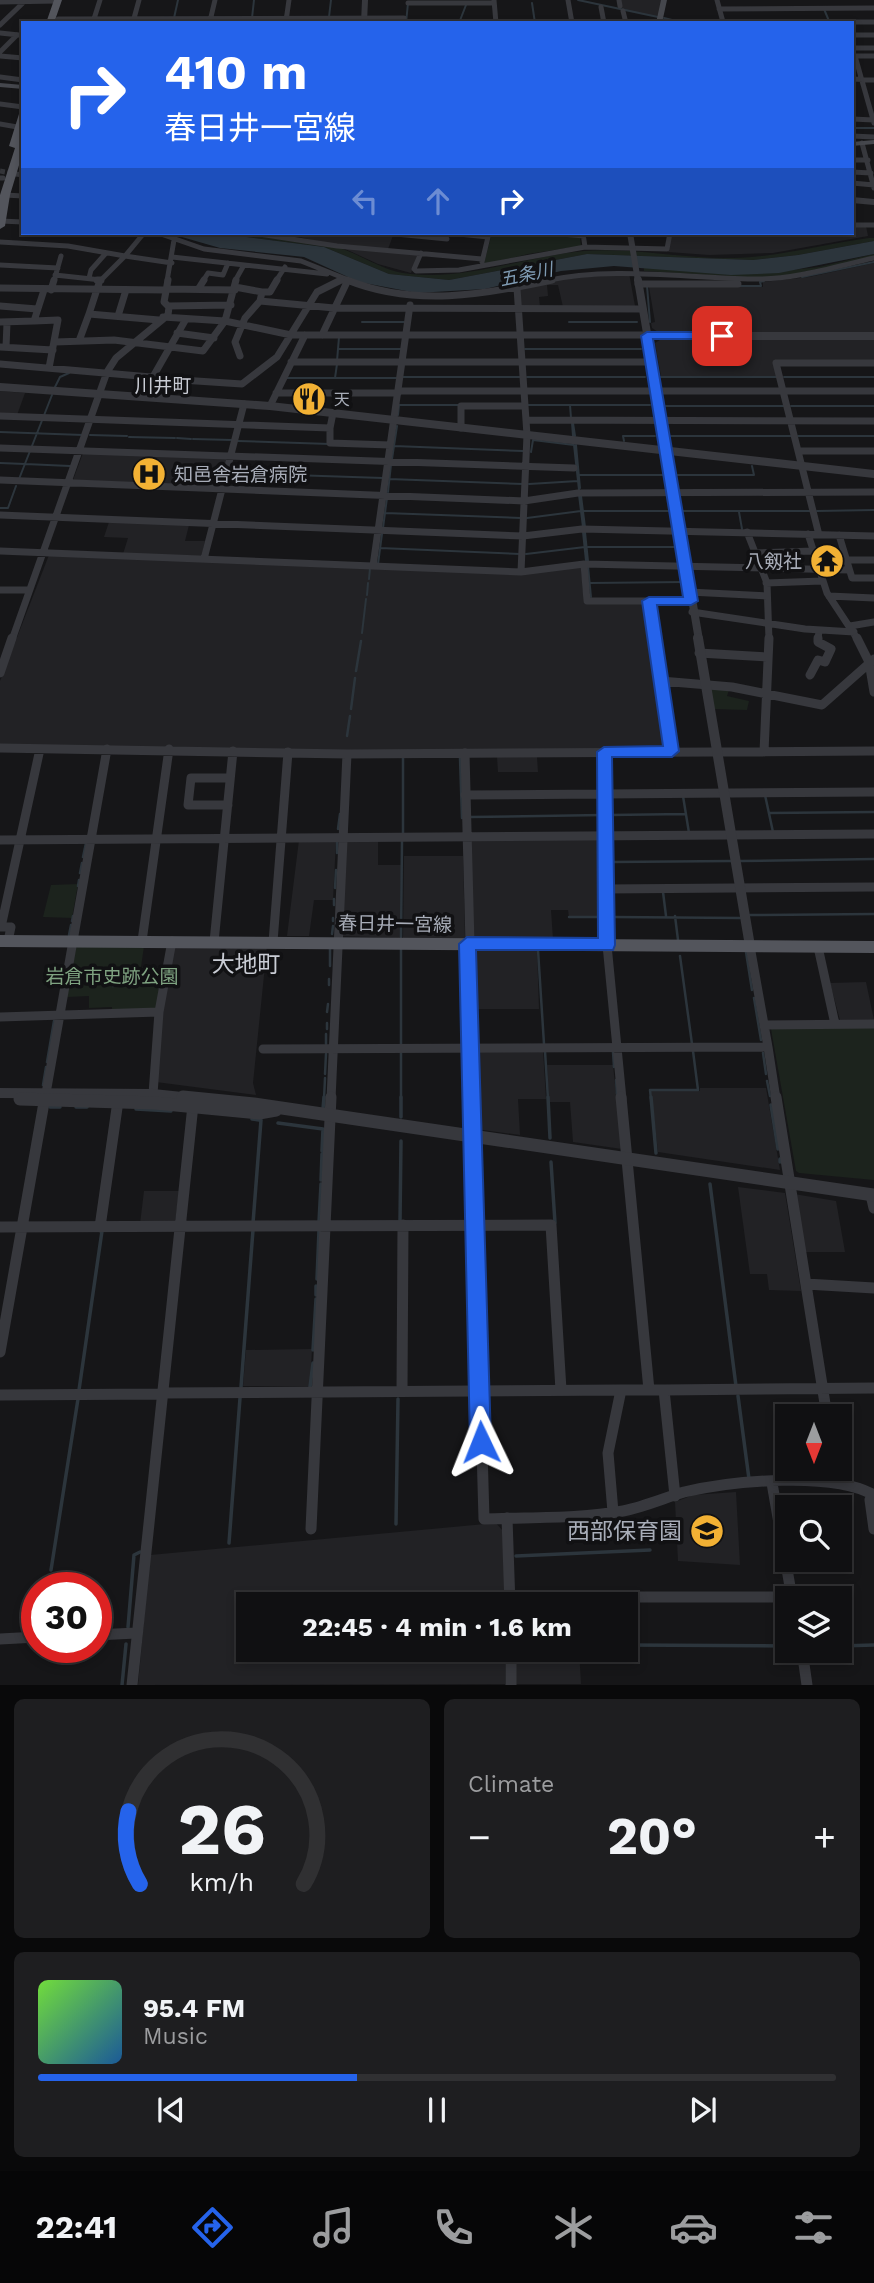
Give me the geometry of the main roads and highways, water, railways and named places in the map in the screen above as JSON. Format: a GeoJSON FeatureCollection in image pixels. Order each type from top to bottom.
{"type":"FeatureCollection","features":[{"type":"Feature","properties":{"kind":"main road"},"geometry":{"type":"LineString","coordinates":[[55,21],[58,0]]}},
{"type":"Feature","properties":{"kind":"main road"},"geometry":{"type":"LineString","coordinates":[[55,21],[64,0]]}},
{"type":"Feature","properties":{"kind":"main road"},"geometry":{"type":"LineString","coordinates":[[659,21],[664,0]]}},
{"type":"Feature","properties":{"kind":"main road"},"geometry":{"type":"LineString","coordinates":[[0,85],[21,88]]}},
{"type":"Feature","properties":{"kind":"main road"},"geometry":{"type":"LineString","coordinates":[[0,226],[21,127]]}},
{"type":"Feature","properties":{"kind":"main road"},"geometry":{"type":"LineString","coordinates":[[854,144],[874,139]]}},
{"type":"Feature","properties":{"kind":"main road","name":"春日井一宮線"},"geometry":{"type":"LineString","coordinates":[[4,941],[874,947]]}},
{"type":"Feature","properties":{"kind":"water","name":"五条川"},"geometry":{"type":"Polygon","coordinates":[[[175,235],[231,235],[324,247],[389,274],[449,280],[587,254],[753,260],[874,241],[874,254],[779,273],[731,275],[614,266],[561,271],[485,289],[417,293],[359,282],[304,257],[220,248],[175,235]]]}},
{"type":"Feature","properties":{"kind":"waterway"},"geometry":{"type":"LineString","coordinates":[[174,18],[178,0]]}},
{"type":"Feature","properties":{"kind":"waterway"},"geometry":{"type":"LineString","coordinates":[[252,18],[254,0]]}},
{"type":"Feature","properties":{"kind":"waterway"},"geometry":{"type":"LineString","coordinates":[[329,17],[331,0]]}},
{"type":"Feature","properties":{"kind":"waterway"},"geometry":{"type":"LineString","coordinates":[[578,0],[658,17]]}},
{"type":"Feature","properties":{"kind":"waterway"},"geometry":{"type":"LineString","coordinates":[[406,21],[408,3]]}},
{"type":"Feature","properties":{"kind":"waterway"},"geometry":{"type":"LineString","coordinates":[[532,3],[535,21]]}},
{"type":"Feature","properties":{"kind":"waterway"},"geometry":{"type":"LineString","coordinates":[[460,21],[466,5]]}},
{"type":"Feature","properties":{"kind":"waterway"},"geometry":{"type":"LineString","coordinates":[[824,9],[829,21]]}},
{"type":"Feature","properties":{"kind":"waterway"},"geometry":{"type":"LineString","coordinates":[[664,18],[676,21]]}},
{"type":"Feature","properties":{"kind":"waterway"},"geometry":{"type":"LineString","coordinates":[[854,128],[874,128]]}},
{"type":"Feature","properties":{"kind":"waterway"},"geometry":{"type":"LineString","coordinates":[[802,277],[874,262]]}},
{"type":"Feature","properties":{"kind":"waterway"},"geometry":{"type":"LineString","coordinates":[[737,286],[761,286],[760,282],[764,281]]}},
{"type":"Feature","properties":{"kind":"waterway"},"geometry":{"type":"LineString","coordinates":[[647,286],[650,322]]}},
{"type":"Feature","properties":{"kind":"waterway"},"geometry":{"type":"LineString","coordinates":[[362,322],[404,322]]}},
{"type":"Feature","properties":{"kind":"waterway"},"geometry":{"type":"LineString","coordinates":[[569,322],[637,322]]}},
{"type":"Feature","properties":{"kind":"waterway"},"geometry":{"type":"LineString","coordinates":[[338,349],[339,337]]}},
{"type":"Feature","properties":{"kind":"waterway"},"geometry":{"type":"LineString","coordinates":[[337,361],[338,349]]}},
{"type":"Feature","properties":{"kind":"waterway"},"geometry":{"type":"LineString","coordinates":[[338,349],[401,349]]}},
{"type":"Feature","properties":{"kind":"waterway"},"geometry":{"type":"LineString","coordinates":[[525,349],[641,349]]}},
{"type":"Feature","properties":{"kind":"waterway"},"geometry":{"type":"LineString","coordinates":[[335,378],[337,364]]}},
{"type":"Feature","properties":{"kind":"waterway"},"geometry":{"type":"LineString","coordinates":[[55,387],[60,377],[69,373]]}},
{"type":"Feature","properties":{"kind":"waterway"},"geometry":{"type":"LineString","coordinates":[[402,377],[520,377]]}},
{"type":"Feature","properties":{"kind":"waterway"},"geometry":{"type":"LineString","coordinates":[[527,377],[645,377]]}},
{"type":"Feature","properties":{"kind":"waterway"},"geometry":{"type":"LineString","coordinates":[[661,377],[777,377]]}},
{"type":"Feature","properties":{"kind":"waterway"},"geometry":{"type":"LineString","coordinates":[[784,377],[874,377]]}},
{"type":"Feature","properties":{"kind":"waterway"},"geometry":{"type":"LineString","coordinates":[[287,378],[335,378]]}},
{"type":"Feature","properties":{"kind":"waterway"},"geometry":{"type":"LineString","coordinates":[[335,378],[397,378]]}},
{"type":"Feature","properties":{"kind":"waterway"},"geometry":{"type":"LineString","coordinates":[[37,433],[52,395]]}},
{"type":"Feature","properties":{"kind":"waterway"},"geometry":{"type":"LineString","coordinates":[[398,415],[399,405],[460,405]]}},
{"type":"Feature","properties":{"kind":"waterway"},"geometry":{"type":"LineString","coordinates":[[528,405],[570,405]]}},
{"type":"Feature","properties":{"kind":"waterway"},"geometry":{"type":"LineString","coordinates":[[570,405],[650,405]]}},
{"type":"Feature","properties":{"kind":"waterway"},"geometry":{"type":"LineString","coordinates":[[570,405],[571,418]]}},
{"type":"Feature","properties":{"kind":"waterway"},"geometry":{"type":"LineString","coordinates":[[666,406],[784,406]]}},
{"type":"Feature","properties":{"kind":"waterway"},"geometry":{"type":"LineString","coordinates":[[791,406],[874,406]]}},
{"type":"Feature","properties":{"kind":"waterway"},"geometry":{"type":"LineString","coordinates":[[572,423],[573,436]]}},
{"type":"Feature","properties":{"kind":"waterway"},"geometry":{"type":"LineString","coordinates":[[573,423],[575,436]]}},
{"type":"Feature","properties":{"kind":"waterway"},"geometry":{"type":"LineString","coordinates":[[392,459],[397,426]]}},
{"type":"Feature","properties":{"kind":"waterway"},"geometry":{"type":"LineString","coordinates":[[0,432],[37,433]]}},
{"type":"Feature","properties":{"kind":"waterway"},"geometry":{"type":"LineString","coordinates":[[25,464],[37,433]]}},
{"type":"Feature","properties":{"kind":"waterway"},"geometry":{"type":"LineString","coordinates":[[37,433],[83,435]]}},
{"type":"Feature","properties":{"kind":"waterway"},"geometry":{"type":"LineString","coordinates":[[90,435],[127,436]]}},
{"type":"Feature","properties":{"kind":"waterway"},"geometry":{"type":"LineString","coordinates":[[624,441],[623,436],[655,436]]}},
{"type":"Feature","properties":{"kind":"waterway"},"geometry":{"type":"LineString","coordinates":[[671,436],[791,436]]}},
{"type":"Feature","properties":{"kind":"waterway"},"geometry":{"type":"LineString","coordinates":[[798,436],[874,436]]}},
{"type":"Feature","properties":{"kind":"waterway"},"geometry":{"type":"LineString","coordinates":[[129,437],[175,438]]}},
{"type":"Feature","properties":{"kind":"waterway"},"geometry":{"type":"LineString","coordinates":[[177,438],[191,439]]}},
{"type":"Feature","properties":{"kind":"waterway"},"geometry":{"type":"LineString","coordinates":[[193,439],[232,440]]}},
{"type":"Feature","properties":{"kind":"waterway"},"geometry":{"type":"LineString","coordinates":[[531,452],[533,440],[574,445],[578,481]]}},
{"type":"Feature","properties":{"kind":"waterway"},"geometry":{"type":"LineString","coordinates":[[238,441],[330,444]]}},
{"type":"Feature","properties":{"kind":"waterway"},"geometry":{"type":"LineString","coordinates":[[576,445],[580,488]]}},
{"type":"Feature","properties":{"kind":"waterway"},"geometry":{"type":"LineString","coordinates":[[394,446],[523,451]]}},
{"type":"Feature","properties":{"kind":"waterway"},"geometry":{"type":"LineString","coordinates":[[0,463],[25,464]]}},
{"type":"Feature","properties":{"kind":"waterway"},"geometry":{"type":"LineString","coordinates":[[19,479],[25,464]]}},
{"type":"Feature","properties":{"kind":"waterway"},"geometry":{"type":"LineString","coordinates":[[25,464],[70,466]]}},
{"type":"Feature","properties":{"kind":"waterway"},"geometry":{"type":"LineString","coordinates":[[389,479],[391,465]]}},
{"type":"Feature","properties":{"kind":"waterway"},"geometry":{"type":"LineString","coordinates":[[674,475],[754,475],[752,466]]}},
{"type":"Feature","properties":{"kind":"waterway"},"geometry":{"type":"LineString","coordinates":[[230,473],[383,478]]}},
{"type":"Feature","properties":{"kind":"waterway"},"geometry":{"type":"LineString","coordinates":[[579,475],[665,475]]}},
{"type":"Feature","properties":{"kind":"waterway"},"geometry":{"type":"LineString","coordinates":[[388,492],[389,479]]}},
{"type":"Feature","properties":{"kind":"waterway"},"geometry":{"type":"LineString","coordinates":[[389,479],[523,484]]}},
{"type":"Feature","properties":{"kind":"waterway"},"geometry":{"type":"LineString","coordinates":[[529,484],[578,481]]}},
{"type":"Feature","properties":{"kind":"waterway"},"geometry":{"type":"LineString","coordinates":[[578,481],[579,490]]}},
{"type":"Feature","properties":{"kind":"waterway"},"geometry":{"type":"LineString","coordinates":[[0,508],[8,508],[16,486]]}},
{"type":"Feature","properties":{"kind":"waterway"},"geometry":{"type":"LineString","coordinates":[[579,495],[581,511]]}},
{"type":"Feature","properties":{"kind":"waterway"},"geometry":{"type":"LineString","coordinates":[[581,496],[585,527]]}},
{"type":"Feature","properties":{"kind":"waterway"},"geometry":{"type":"LineString","coordinates":[[385,513],[387,498]]}},
{"type":"Feature","properties":{"kind":"waterway"},"geometry":{"type":"LineString","coordinates":[[817,511],[874,510]]}},
{"type":"Feature","properties":{"kind":"waterway"},"geometry":{"type":"LineString","coordinates":[[527,518],[581,511]]}},
{"type":"Feature","properties":{"kind":"waterway"},"geometry":{"type":"LineString","coordinates":[[581,511],[583,527]]}},
{"type":"Feature","properties":{"kind":"waterway"},"geometry":{"type":"LineString","coordinates":[[583,511],[671,511]]}},
{"type":"Feature","properties":{"kind":"waterway"},"geometry":{"type":"LineString","coordinates":[[681,511],[810,511]]}},
{"type":"Feature","properties":{"kind":"waterway"},"geometry":{"type":"LineString","coordinates":[[739,512],[742,529]]}},
{"type":"Feature","properties":{"kind":"waterway"},"geometry":{"type":"LineString","coordinates":[[383,528],[385,513]]}},
{"type":"Feature","properties":{"kind":"waterway"},"geometry":{"type":"LineString","coordinates":[[385,513],[521,518]]}},
{"type":"Feature","properties":{"kind":"waterway"},"geometry":{"type":"LineString","coordinates":[[583,532],[585,547]]}},
{"type":"Feature","properties":{"kind":"waterway"},"geometry":{"type":"LineString","coordinates":[[585,532],[588,561]]}},
{"type":"Feature","properties":{"kind":"waterway"},"geometry":{"type":"LineString","coordinates":[[380,548],[382,534]]}},
{"type":"Feature","properties":{"kind":"waterway"},"geometry":{"type":"LineString","coordinates":[[526,554],[585,547]]}},
{"type":"Feature","properties":{"kind":"waterway"},"geometry":{"type":"LineString","coordinates":[[585,547],[586,561]]}},
{"type":"Feature","properties":{"kind":"waterway"},"geometry":{"type":"LineString","coordinates":[[588,547],[677,547]]}},
{"type":"Feature","properties":{"kind":"waterway"},"geometry":{"type":"LineString","coordinates":[[378,564],[380,548]]}},
{"type":"Feature","properties":{"kind":"waterway"},"geometry":{"type":"LineString","coordinates":[[380,548],[520,554]]}},
{"type":"Feature","properties":{"kind":"waterway"},"geometry":{"type":"LineString","coordinates":[[588,566],[591,597]]}},
{"type":"Feature","properties":{"kind":"waterway"},"geometry":{"type":"LineString","coordinates":[[369,579],[370,568]]}},
{"type":"Feature","properties":{"kind":"waterway"},"geometry":{"type":"LineString","coordinates":[[590,583],[684,582]]}},
{"type":"Feature","properties":{"kind":"waterway"},"geometry":{"type":"LineString","coordinates":[[367,595],[368,583]]}},
{"type":"Feature","properties":{"kind":"waterway"},"geometry":{"type":"LineString","coordinates":[[362,633],[366,599]]}},
{"type":"Feature","properties":{"kind":"waterway"},"geometry":{"type":"LineString","coordinates":[[356,671],[361,641]]}},
{"type":"Feature","properties":{"kind":"waterway"},"geometry":{"type":"LineString","coordinates":[[351,709],[355,678]]}},
{"type":"Feature","properties":{"kind":"waterway"},"geometry":{"type":"LineString","coordinates":[[347,736],[350,716]]}},
{"type":"Feature","properties":{"kind":"waterway"},"geometry":{"type":"LineString","coordinates":[[403,758],[403,835]]}},
{"type":"Feature","properties":{"kind":"waterway"},"geometry":{"type":"LineString","coordinates":[[460,758],[462,818]]}},
{"type":"Feature","properties":{"kind":"waterway"},"geometry":{"type":"LineString","coordinates":[[765,795],[773,832]]}},
{"type":"Feature","properties":{"kind":"waterway"},"geometry":{"type":"LineString","coordinates":[[683,796],[686,814]]}},
{"type":"Feature","properties":{"kind":"waterway"},"geometry":{"type":"LineString","coordinates":[[769,813],[874,812]]}},
{"type":"Feature","properties":{"kind":"waterway"},"geometry":{"type":"LineString","coordinates":[[338,829],[340,814]]}},
{"type":"Feature","properties":{"kind":"waterway"},"geometry":{"type":"LineString","coordinates":[[610,815],[686,814]]}},
{"type":"Feature","properties":{"kind":"waterway"},"geometry":{"type":"LineString","coordinates":[[686,814],[689,833]]}},
{"type":"Feature","properties":{"kind":"waterway"},"geometry":{"type":"LineString","coordinates":[[470,817],[602,815]]}},
{"type":"Feature","properties":{"kind":"waterway"},"geometry":{"type":"LineString","coordinates":[[337,841],[337,853]]}},
{"type":"Feature","properties":{"kind":"waterway"},"geometry":{"type":"LineString","coordinates":[[401,937],[402,841]]}},
{"type":"Feature","properties":{"kind":"waterway"},"geometry":{"type":"LineString","coordinates":[[83,857],[86,843]]}},
{"type":"Feature","properties":{"kind":"waterway"},"geometry":{"type":"LineString","coordinates":[[740,861],[874,859]]}},
{"type":"Feature","properties":{"kind":"waterway"},"geometry":{"type":"LineString","coordinates":[[612,862],[731,861]]}},
{"type":"Feature","properties":{"kind":"waterway"},"geometry":{"type":"LineString","coordinates":[[80,873],[82,863]]}},
{"type":"Feature","properties":{"kind":"waterway"},"geometry":{"type":"LineString","coordinates":[[335,888],[336,870]]}},
{"type":"Feature","properties":{"kind":"waterway"},"geometry":{"type":"LineString","coordinates":[[78,886],[79,880]]}},
{"type":"Feature","properties":{"kind":"waterway"},"geometry":{"type":"LineString","coordinates":[[663,892],[666,916]]}},
{"type":"Feature","properties":{"kind":"waterway"},"geometry":{"type":"LineString","coordinates":[[334,899],[334,905]]}},
{"type":"Feature","properties":{"kind":"waterway"},"geometry":{"type":"LineString","coordinates":[[750,915],[874,914]]}},
{"type":"Feature","properties":{"kind":"waterway"},"geometry":{"type":"LineString","coordinates":[[72,921],[73,916]]}},
{"type":"Feature","properties":{"kind":"waterway"},"geometry":{"type":"LineString","coordinates":[[569,917],[603,917]]}},
{"type":"Feature","properties":{"kind":"waterway"},"geometry":{"type":"LineString","coordinates":[[613,917],[675,917]]}},
{"type":"Feature","properties":{"kind":"waterway"},"geometry":{"type":"LineString","coordinates":[[675,917],[740,918]]}},
{"type":"Feature","properties":{"kind":"waterway"},"geometry":{"type":"LineString","coordinates":[[675,917],[678,940]]}},
{"type":"Feature","properties":{"kind":"waterway"},"geometry":{"type":"LineString","coordinates":[[69,935],[71,925]]}},
{"type":"Feature","properties":{"kind":"waterway"},"geometry":{"type":"LineString","coordinates":[[332,934],[333,926]]}},
{"type":"Feature","properties":{"kind":"waterway"},"geometry":{"type":"LineString","coordinates":[[401,948],[401,1045]]}},
{"type":"Feature","properties":{"kind":"waterway"},"geometry":{"type":"LineString","coordinates":[[330,949],[330,966]]}},
{"type":"Feature","properties":{"kind":"waterway"},"geometry":{"type":"LineString","coordinates":[[538,950],[544,1044]]}},
{"type":"Feature","properties":{"kind":"waterway"},"geometry":{"type":"LineString","coordinates":[[746,952],[752,990]]}},
{"type":"Feature","properties":{"kind":"waterway"},"geometry":{"type":"LineString","coordinates":[[680,956],[692,1044]]}},
{"type":"Feature","properties":{"kind":"waterway"},"geometry":{"type":"LineString","coordinates":[[113,986],[121,981],[143,979]]}},
{"type":"Feature","properties":{"kind":"waterway"},"geometry":{"type":"LineString","coordinates":[[329,979],[329,985]]}},
{"type":"Feature","properties":{"kind":"waterway"},"geometry":{"type":"LineString","coordinates":[[754,998],[761,1040]]}},
{"type":"Feature","properties":{"kind":"waterway"},"geometry":{"type":"LineString","coordinates":[[327,1012],[328,1004]]}},
{"type":"Feature","properties":{"kind":"waterway"},"geometry":{"type":"LineString","coordinates":[[47,1062],[54,1021]]}},
{"type":"Feature","properties":{"kind":"waterway"},"geometry":{"type":"LineString","coordinates":[[327,1023],[327,1029]]}},
{"type":"Feature","properties":{"kind":"waterway"},"geometry":{"type":"LineString","coordinates":[[326,1034],[326,1044]]}},
{"type":"Feature","properties":{"kind":"waterway"},"geometry":{"type":"LineString","coordinates":[[401,1051],[401,1117]]}},
{"type":"Feature","properties":{"kind":"waterway"},"geometry":{"type":"LineString","coordinates":[[545,1051],[548,1099]]}},
{"type":"Feature","properties":{"kind":"waterway"},"geometry":{"type":"LineString","coordinates":[[651,1099],[650,1090],[698,1090],[693,1051]]}},
{"type":"Feature","properties":{"kind":"waterway"},"geometry":{"type":"LineString","coordinates":[[613,1052],[614,1067]]}},
{"type":"Feature","properties":{"kind":"waterway"},"geometry":{"type":"LineString","coordinates":[[763,1053],[766,1074]]}},
{"type":"Feature","properties":{"kind":"waterway"},"geometry":{"type":"LineString","coordinates":[[325,1074],[326,1054]]}},
{"type":"Feature","properties":{"kind":"waterway"},"geometry":{"type":"LineString","coordinates":[[43,1085],[46,1067]]}},
{"type":"Feature","properties":{"kind":"waterway"},"geometry":{"type":"LineString","coordinates":[[324,1099],[325,1078]]}},
{"type":"Feature","properties":{"kind":"waterway"},"geometry":{"type":"LineString","coordinates":[[616,1080],[617,1094]]}},
{"type":"Feature","properties":{"kind":"waterway"},"geometry":{"type":"LineString","coordinates":[[767,1081],[770,1096]]}},
{"type":"Feature","properties":{"kind":"waterway"},"geometry":{"type":"LineString","coordinates":[[323,1109],[324,1097]]}},
{"type":"Feature","properties":{"kind":"waterway"},"geometry":{"type":"LineString","coordinates":[[548,1097],[550,1138]]}},
{"type":"Feature","properties":{"kind":"waterway"},"geometry":{"type":"LineString","coordinates":[[651,1097],[656,1153]]}},
{"type":"Feature","properties":{"kind":"waterway"},"geometry":{"type":"LineString","coordinates":[[771,1105],[778,1149]]}},
{"type":"Feature","properties":{"kind":"waterway"},"geometry":{"type":"LineString","coordinates":[[50,1107],[60,1107]]}},
{"type":"Feature","properties":{"kind":"waterway"},"geometry":{"type":"LineString","coordinates":[[76,1107],[87,1107]]}},
{"type":"Feature","properties":{"kind":"waterway"},"geometry":{"type":"LineString","coordinates":[[136,1109],[171,1111]]}},
{"type":"Feature","properties":{"kind":"waterway"},"geometry":{"type":"LineString","coordinates":[[252,1119],[259,1120]]}},
{"type":"Feature","properties":{"kind":"waterway"},"geometry":{"type":"LineString","coordinates":[[253,1223],[261,1120]]}},
{"type":"Feature","properties":{"kind":"waterway"},"geometry":{"type":"LineString","coordinates":[[278,1123],[323,1129],[322,1151]]}},
{"type":"Feature","properties":{"kind":"waterway"},"geometry":{"type":"LineString","coordinates":[[400,1222],[401,1141]]}},
{"type":"Feature","properties":{"kind":"waterway"},"geometry":{"type":"LineString","coordinates":[[321,1180],[322,1154]]}},
{"type":"Feature","properties":{"kind":"waterway"},"geometry":{"type":"LineString","coordinates":[[551,1162],[555,1223]]}},
{"type":"Feature","properties":{"kind":"waterway"},"geometry":{"type":"LineString","coordinates":[[319,1222],[321,1184]]}},
{"type":"Feature","properties":{"kind":"waterway"},"geometry":{"type":"LineString","coordinates":[[710,1184],[736,1386]]}},
{"type":"Feature","properties":{"kind":"waterway"},"geometry":{"type":"LineString","coordinates":[[469,1202],[470,1220]]}},
{"type":"Feature","properties":{"kind":"waterway"},"geometry":{"type":"LineString","coordinates":[[241,1387],[253,1230]]}},
{"type":"Feature","properties":{"kind":"waterway"},"geometry":{"type":"LineString","coordinates":[[317,1279],[319,1230]]}},
{"type":"Feature","properties":{"kind":"waterway"},"geometry":{"type":"LineString","coordinates":[[79,1390],[102,1231]]}},
{"type":"Feature","properties":{"kind":"waterway"},"geometry":{"type":"LineString","coordinates":[[470,1232],[473,1386]]}},
{"type":"Feature","properties":{"kind":"waterway"},"geometry":{"type":"LineString","coordinates":[[316,1286],[316,1295]]}},
{"type":"Feature","properties":{"kind":"waterway"},"geometry":{"type":"LineString","coordinates":[[313,1350],[316,1299]]}},
{"type":"Feature","properties":{"kind":"waterway"},"geometry":{"type":"LineString","coordinates":[[310,1387],[313,1363]]}},
{"type":"Feature","properties":{"kind":"waterway"},"geometry":{"type":"LineString","coordinates":[[738,1396],[749,1479]]}},
{"type":"Feature","properties":{"kind":"waterway"},"geometry":{"type":"LineString","coordinates":[[229,1543],[240,1398]]}},
{"type":"Feature","properties":{"kind":"waterway"},"geometry":{"type":"LineString","coordinates":[[51,1570],[78,1399]]}},
{"type":"Feature","properties":{"kind":"waterway"},"geometry":{"type":"LineString","coordinates":[[396,1524],[398,1399]]}},
{"type":"Feature","properties":{"kind":"waterway"},"geometry":{"type":"LineString","coordinates":[[516,1556],[650,1550]]}},
{"type":"Feature","properties":{"kind":"waterway"},"geometry":{"type":"LineString","coordinates":[[128,1627],[134,1555],[140,1552]]}},
{"type":"Feature","properties":{"kind":"waterway"},"geometry":{"type":"LineString","coordinates":[[122,1685],[126,1644]]}},
{"type":"Feature","properties":{"kind":"waterway"},"geometry":{"type":"LineString","coordinates":[[638,1645],[775,1646]]}},
{"type":"Feature","properties":{"kind":"waterway"},"geometry":{"type":"LineString","coordinates":[[852,1646],[874,1645]]}},
{"type":"Feature","properties":{"kind":"tunnel"},"geometry":{"type":"LineString","coordinates":[[0,171],[16,174]]}},
{"type":"Feature","properties":{"kind":"place","name":"天"},"geometry":{"type":"Point","coordinates":[309,399]}},
{"type":"Feature","properties":{"kind":"place","name":"知邑舎岩倉病院"},"geometry":{"type":"Point","coordinates":[149,474]}},
{"type":"Feature","properties":{"kind":"place","name":"八剱社"},"geometry":{"type":"Point","coordinates":[827,561]}},
{"type":"Feature","properties":{"kind":"place","name":"西部保育園"},"geometry":{"type":"Point","coordinates":[707,1531]}},
{"type":"Feature","properties":{"kind":"district","name":"川井町"},"geometry":{"type":"Point","coordinates":[163,385]}},
{"type":"Feature","properties":{"kind":"district","name":"大地町"},"geometry":{"type":"Point","coordinates":[246,964]}},
{"type":"Feature","properties":{"kind":"park label","name":"岩倉市史跡公園"},"geometry":{"type":"Point","coordinates":[112,976]}}]}
